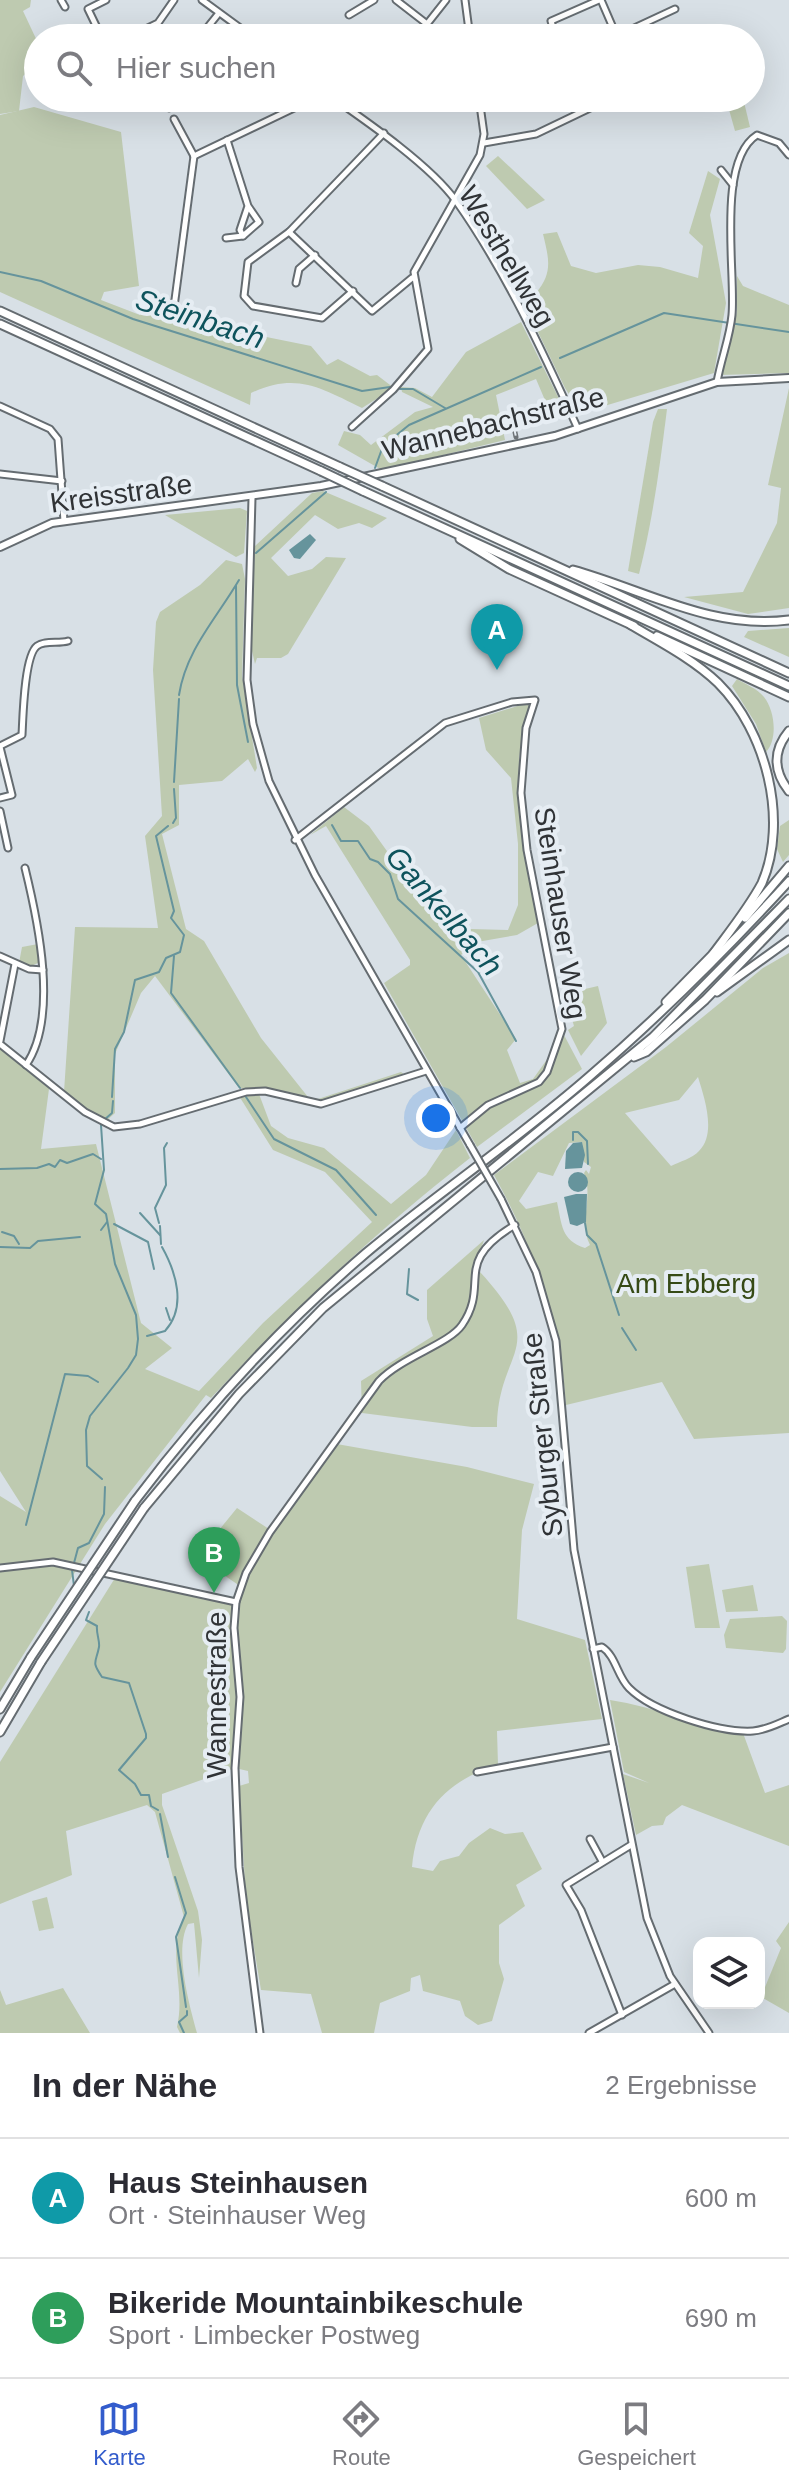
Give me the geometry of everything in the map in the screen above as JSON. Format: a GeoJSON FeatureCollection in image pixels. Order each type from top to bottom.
{"type":"FeatureCollection","features":[{"type":"Feature","properties":{"kind":"highway"},"geometry":{"type":"LineString","coordinates":[[0,311],[789,673]]}},
{"type":"Feature","properties":{"kind":"highway"},"geometry":{"type":"LineString","coordinates":[[0,324],[789,686]]}},
{"type":"Feature","properties":{"kind":"highway"},"geometry":{"type":"LineString","coordinates":[[449,530],[509,569],[789,697]]}},
{"type":"Feature","properties":{"kind":"highway"},"geometry":{"type":"LineString","coordinates":[[552,564],[702,614],[747,622],[789,620]]}},
{"type":"Feature","properties":{"kind":"highway"},"geometry":{"type":"LineString","coordinates":[[631,625],[699,668],[726,692],[753,734],[770,783],[775,834],[767,868],[745,911],[713,954]]}},
{"type":"Feature","properties":{"kind":"highway"},"geometry":{"type":"LineString","coordinates":[[789,731],[780,745],[776,760],[780,778],[789,791]]}},
{"type":"Feature","properties":{"kind":"highway"},"geometry":{"type":"LineString","coordinates":[[502,1146],[637,1029],[713,954],[789,866]]}},
{"type":"Feature","properties":{"kind":"highway"},"geometry":{"type":"LineString","coordinates":[[0,1709],[135,1501],[198,1422],[279,1334],[366,1254],[589,1078],[717,960],[789,881]]}},
{"type":"Feature","properties":{"kind":"highway"},"geometry":{"type":"LineString","coordinates":[[0,1732],[41,1662],[144,1508],[239,1394],[323,1308],[625,1061],[715,977],[789,899]]}},
{"type":"Feature","properties":{"kind":"highway"},"geometry":{"type":"LineString","coordinates":[[625,1061],[646,1052],[705,1000],[789,913]]}},
{"type":"Feature","properties":{"kind":"highway"},"geometry":{"type":"LineString","coordinates":[[705,1000],[789,940]]}},
{"type":"Feature","properties":{"kind":"main road","name":"Wannebachstraße"},"geometry":{"type":"LineString","coordinates":[[252,498],[578,429],[670,395],[717,382],[789,378]]}},
{"type":"Feature","properties":{"kind":"main road","name":"Kreisstraße"},"geometry":{"type":"LineString","coordinates":[[0,547],[34,528],[64,521],[252,498]]}},
{"type":"Feature","properties":{"kind":"street"},"geometry":{"type":"LineString","coordinates":[[61,0],[65,7]]}},
{"type":"Feature","properties":{"kind":"street"},"geometry":{"type":"LineString","coordinates":[[95,24],[88,9],[106,0]]}},
{"type":"Feature","properties":{"kind":"street"},"geometry":{"type":"LineString","coordinates":[[156,24],[174,0]]}},
{"type":"Feature","properties":{"kind":"street"},"geometry":{"type":"LineString","coordinates":[[202,0],[234,24]]}},
{"type":"Feature","properties":{"kind":"street"},"geometry":{"type":"LineString","coordinates":[[349,15],[374,0]]}},
{"type":"Feature","properties":{"kind":"street"},"geometry":{"type":"LineString","coordinates":[[396,0],[427,24],[446,0]]}},
{"type":"Feature","properties":{"kind":"street"},"geometry":{"type":"LineString","coordinates":[[465,0],[468,24]]}},
{"type":"Feature","properties":{"kind":"street"},"geometry":{"type":"LineString","coordinates":[[552,24],[551,21],[600,0],[611,24]]}},
{"type":"Feature","properties":{"kind":"street"},"geometry":{"type":"LineString","coordinates":[[644,24],[675,9]]}},
{"type":"Feature","properties":{"kind":"street"},"geometry":{"type":"LineString","coordinates":[[210,24],[219,13]]}},
{"type":"Feature","properties":{"kind":"street"},"geometry":{"type":"LineString","coordinates":[[194,156],[286,112]]}},
{"type":"Feature","properties":{"kind":"street","name":"Westhellweg"},"geometry":{"type":"LineString","coordinates":[[353,112],[384,133],[454,199],[507,285],[578,429]]}},
{"type":"Feature","properties":{"kind":"street"},"geometry":{"type":"LineString","coordinates":[[289,232],[372,311],[412,278],[484,143],[481,112]]}},
{"type":"Feature","properties":{"kind":"street"},"geometry":{"type":"LineString","coordinates":[[484,143],[536,134],[582,112]]}},
{"type":"Feature","properties":{"kind":"street"},"geometry":{"type":"LineString","coordinates":[[174,119],[194,156],[174,307]]}},
{"type":"Feature","properties":{"kind":"street"},"geometry":{"type":"LineString","coordinates":[[353,291],[322,318],[253,306],[244,296],[248,262],[289,232],[384,133]]}},
{"type":"Feature","properties":{"kind":"street"},"geometry":{"type":"LineString","coordinates":[[717,382],[732,317],[728,213],[740,159],[751,138],[757,135],[779,143],[789,155]]}},
{"type":"Feature","properties":{"kind":"street"},"geometry":{"type":"LineString","coordinates":[[226,238],[243,236],[259,222],[248,206],[227,140]]}},
{"type":"Feature","properties":{"kind":"street"},"geometry":{"type":"LineString","coordinates":[[721,170],[734,186]]}},
{"type":"Feature","properties":{"kind":"street"},"geometry":{"type":"LineString","coordinates":[[243,236],[240,230],[248,206]]}},
{"type":"Feature","properties":{"kind":"street"},"geometry":{"type":"LineString","coordinates":[[296,283],[299,269],[315,255]]}},
{"type":"Feature","properties":{"kind":"street"},"geometry":{"type":"LineString","coordinates":[[352,427],[393,390],[428,349],[412,278]]}},
{"type":"Feature","properties":{"kind":"street"},"geometry":{"type":"LineString","coordinates":[[0,406],[55,434],[60,446],[64,521]]}},
{"type":"Feature","properties":{"kind":"street"},"geometry":{"type":"LineString","coordinates":[[0,474],[62,481]]}},
{"type":"Feature","properties":{"kind":"street","name":"Syburger Straße"},"geometry":{"type":"LineString","coordinates":[[252,498],[246,637],[250,704],[269,781],[295,840],[501,1199],[536,1272],[556,1341],[564,1401],[571,1529],[631,1845],[653,1937],[675,1984],[709,2033]]}},
{"type":"Feature","properties":{"kind":"street"},"geometry":{"type":"LineString","coordinates":[[0,798],[12,795],[0,746],[22,735],[33,650],[40,645],[68,641]]}},
{"type":"Feature","properties":{"kind":"street","name":"Steinhauser Weg"},"geometry":{"type":"LineString","coordinates":[[295,840],[445,723],[512,702],[535,700],[526,728],[521,793],[527,850],[562,1029],[547,1072],[539,1082],[488,1105],[460,1128]]}},
{"type":"Feature","properties":{"kind":"street"},"geometry":{"type":"LineString","coordinates":[[0,811],[8,848]]}},
{"type":"Feature","properties":{"kind":"street"},"geometry":{"type":"LineString","coordinates":[[25,868],[42,946],[43,970],[40,1018],[32,1055],[26,1065]]}},
{"type":"Feature","properties":{"kind":"street"},"geometry":{"type":"LineString","coordinates":[[0,956],[15,964],[43,970]]}},
{"type":"Feature","properties":{"kind":"street"},"geometry":{"type":"LineString","coordinates":[[15,964],[7,1019],[0,1042],[85,1112],[114,1127],[151,1121],[246,1092],[265,1091],[321,1104],[427,1071]]}},
{"type":"Feature","properties":{"kind":"street","name":"Wannestraße"},"geometry":{"type":"LineString","coordinates":[[260,2033],[239,1867],[235,1768],[240,1697],[234,1628],[236,1602],[246,1573],[270,1532],[379,1381],[403,1360],[450,1335],[462,1325],[481,1252],[489,1241],[515,1225]]}},
{"type":"Feature","properties":{"kind":"street"},"geometry":{"type":"LineString","coordinates":[[0,1568],[40,1561],[236,1602]]}},
{"type":"Feature","properties":{"kind":"street"},"geometry":{"type":"LineString","coordinates":[[593,1649],[602,1647],[609,1652],[622,1680],[638,1695],[692,1720],[746,1731],[763,1729],[789,1719]]}},
{"type":"Feature","properties":{"kind":"street"},"geometry":{"type":"LineString","coordinates":[[477,1772],[613,1747]]}},
{"type":"Feature","properties":{"kind":"street"},"geometry":{"type":"LineString","coordinates":[[590,1839],[602,1861]]}},
{"type":"Feature","properties":{"kind":"street"},"geometry":{"type":"LineString","coordinates":[[622,2015],[581,1910],[566,1885],[631,1845]]}},
{"type":"Feature","properties":{"kind":"street"},"geometry":{"type":"LineString","coordinates":[[589,2033],[675,1984]]}},
{"type":"Feature","properties":{"kind":"green space"},"geometry":{"type":"Polygon","coordinates":[[[0,0],[31,0],[30,7],[23,11],[29,24],[24,24],[24,75],[19,111],[0,114],[0,0]]]}},
{"type":"Feature","properties":{"kind":"green space"},"geometry":{"type":"Polygon","coordinates":[[[24,109],[24,112],[51,112],[121,132],[139,286],[104,292],[101,300],[140,315],[141,310],[168,312],[169,308],[176,308],[252,334],[311,346],[327,365],[338,359],[370,376],[377,375],[394,388],[362,408],[308,385],[282,384],[251,393],[250,405],[0,292],[0,115],[24,109]]]}},
{"type":"Feature","properties":{"kind":"green space"},"geometry":{"type":"Polygon","coordinates":[[[730,112],[746,112],[750,127],[735,131],[730,112]]]}},
{"type":"Feature","properties":{"kind":"green space"},"geometry":{"type":"Polygon","coordinates":[[[498,156],[545,200],[527,209],[486,166],[498,156]]]}},
{"type":"Feature","properties":{"kind":"green space"},"geometry":{"type":"Polygon","coordinates":[[[708,171],[720,179],[710,215],[726,303],[714,373],[581,413],[565,388],[509,272],[527,294],[536,293],[545,279],[548,265],[543,234],[557,232],[571,266],[596,273],[638,265],[660,267],[698,278],[703,246],[689,233],[708,171]]]}},
{"type":"Feature","properties":{"kind":"green space"},"geometry":{"type":"Polygon","coordinates":[[[737,276],[743,286],[789,305],[789,373],[720,375],[737,312],[737,276]]]}},
{"type":"Feature","properties":{"kind":"green space"},"geometry":{"type":"Polygon","coordinates":[[[521,322],[565,411],[550,412],[536,379],[496,395],[505,440],[382,470],[338,445],[344,431],[360,435],[371,445],[415,412],[433,407],[402,392],[401,387],[415,388],[432,397],[466,352],[521,322]]]}},
{"type":"Feature","properties":{"kind":"green space"},"geometry":{"type":"Polygon","coordinates":[[[789,388],[789,608],[748,614],[684,597],[743,592],[777,523],[781,488],[768,485],[789,388]]]}},
{"type":"Feature","properties":{"kind":"green space"},"geometry":{"type":"Polygon","coordinates":[[[658,409],[667,409],[659,471],[639,574],[628,571],[653,422],[658,409]]]}},
{"type":"Feature","properties":{"kind":"green space"},"geometry":{"type":"Polygon","coordinates":[[[323,491],[387,518],[372,528],[359,523],[338,529],[315,515],[271,558],[288,576],[312,569],[326,557],[346,558],[288,654],[281,658],[257,658],[255,664],[250,642],[255,546],[312,493],[323,491]]]}},
{"type":"Feature","properties":{"kind":"green space"},"geometry":{"type":"Polygon","coordinates":[[[240,508],[247,511],[244,553],[236,557],[165,515],[240,508]]]}},
{"type":"Feature","properties":{"kind":"green space"},"geometry":{"type":"Polygon","coordinates":[[[226,560],[242,564],[245,579],[242,676],[257,768],[255,772],[248,759],[222,781],[179,785],[179,825],[162,834],[186,929],[204,941],[261,1038],[308,1097],[318,1099],[401,1072],[409,1078],[320,1108],[298,1103],[290,1094],[239,1088],[155,976],[141,993],[115,1054],[115,1113],[105,1122],[57,1091],[64,1092],[75,927],[158,928],[145,836],[162,816],[153,670],[156,622],[160,612],[200,585],[226,560]]]}},
{"type":"Feature","properties":{"kind":"green space"},"geometry":{"type":"Polygon","coordinates":[[[789,628],[789,657],[744,637],[748,631],[789,628]]]}},
{"type":"Feature","properties":{"kind":"green space"},"geometry":{"type":"Polygon","coordinates":[[[737,679],[761,694],[771,710],[774,733],[766,752],[756,724],[732,686],[737,679]]]}},
{"type":"Feature","properties":{"kind":"green space"},"geometry":{"type":"Polygon","coordinates":[[[530,702],[519,758],[519,789],[538,923],[517,935],[477,942],[461,955],[516,1039],[507,1050],[520,1083],[533,1079],[553,1051],[557,1054],[564,1035],[582,1069],[477,1147],[384,983],[410,965],[410,960],[326,826],[310,835],[344,807],[369,826],[412,886],[444,914],[470,929],[508,930],[518,905],[518,844],[511,778],[486,750],[479,718],[530,702]]]}},
{"type":"Feature","properties":{"kind":"green space"},"geometry":{"type":"Polygon","coordinates":[[[789,820],[789,855],[783,862],[777,849],[780,826],[789,820]]]}},
{"type":"Feature","properties":{"kind":"green space"},"geometry":{"type":"Polygon","coordinates":[[[38,944],[38,963],[31,966],[19,963],[22,947],[38,944]]]}},
{"type":"Feature","properties":{"kind":"green space","name":"Am Ebberg"},"geometry":{"type":"Polygon","coordinates":[[[789,953],[789,1433],[694,1439],[662,1382],[566,1405],[558,1345],[543,1286],[521,1229],[494,1175],[666,1047],[763,968],[789,953]],[[698,1077],[679,1100],[625,1113],[671,1166],[696,1153],[707,1135],[708,1115],[698,1077]],[[582,1142],[569,1143],[553,1176],[538,1172],[519,1201],[526,1209],[557,1202],[567,1236],[585,1248],[590,1245],[585,1227],[587,1182],[584,1173],[586,1170],[589,1174],[591,1167],[584,1162],[582,1142]]]}},
{"type":"Feature","properties":{"kind":"green space"},"geometry":{"type":"Polygon","coordinates":[[[598,986],[607,1023],[581,1056],[568,1030],[574,1026],[565,996],[559,995],[598,986]]]}},
{"type":"Feature","properties":{"kind":"green space"},"geometry":{"type":"Polygon","coordinates":[[[0,1048],[53,1090],[49,1089],[41,1149],[96,1144],[141,1323],[172,1348],[145,1369],[199,1391],[263,1323],[372,1222],[325,1172],[273,1150],[239,1096],[259,1094],[271,1126],[288,1138],[324,1148],[391,1204],[426,1175],[456,1130],[470,1158],[401,1214],[336,1273],[211,1398],[206,1395],[105,1524],[0,1692],[0,1496],[26,1512],[0,1471],[0,1048]]]}},
{"type":"Feature","properties":{"kind":"green space"},"geometry":{"type":"Polygon","coordinates":[[[484,1240],[473,1272],[480,1272],[501,1298],[513,1318],[517,1334],[516,1349],[500,1401],[497,1427],[472,1427],[362,1413],[361,1381],[433,1336],[427,1319],[427,1290],[484,1240]]]}},
{"type":"Feature","properties":{"kind":"green space"},"geometry":{"type":"Polygon","coordinates":[[[331,1443],[467,1467],[534,1484],[522,1530],[517,1619],[585,1640],[602,1719],[497,1731],[498,1765],[480,1771],[450,1789],[438,1801],[420,1830],[412,1867],[433,1871],[440,1861],[459,1856],[469,1843],[490,1828],[505,1834],[523,1832],[542,1869],[516,1885],[525,1906],[499,1925],[499,1963],[504,1979],[492,2021],[478,2025],[465,2016],[460,2001],[423,1991],[420,1975],[411,1978],[410,1991],[380,2003],[374,2033],[322,2033],[311,1994],[261,1990],[246,1900],[239,1786],[249,1783],[248,1771],[235,1768],[162,1794],[162,1805],[198,1911],[202,1940],[199,1978],[194,1923],[188,1924],[182,1948],[183,1962],[197,2033],[180,2033],[177,2027],[179,1998],[176,1957],[184,1917],[155,1812],[147,1805],[66,1831],[72,1875],[0,1904],[0,1762],[115,1578],[236,1602],[237,1584],[197,1557],[237,1508],[272,1531],[331,1443]]]}},
{"type":"Feature","properties":{"kind":"green space"},"geometry":{"type":"Polygon","coordinates":[[[709,1564],[720,1628],[695,1628],[686,1567],[709,1564]]]}},
{"type":"Feature","properties":{"kind":"green space"},"geometry":{"type":"Polygon","coordinates":[[[753,1585],[758,1611],[726,1612],[722,1590],[753,1585]]]}},
{"type":"Feature","properties":{"kind":"green space"},"geometry":{"type":"Polygon","coordinates":[[[782,1616],[787,1621],[786,1649],[783,1653],[726,1648],[724,1635],[730,1619],[782,1616]]]}},
{"type":"Feature","properties":{"kind":"green space"},"geometry":{"type":"Polygon","coordinates":[[[610,1700],[743,1733],[765,1793],[789,1785],[789,1846],[682,1805],[666,1817],[663,1825],[652,1826],[636,1835],[623,1774],[649,1783],[624,1772],[610,1700]]]}},
{"type":"Feature","properties":{"kind":"green space"},"geometry":{"type":"Polygon","coordinates":[[[47,1897],[54,1928],[39,1931],[32,1901],[47,1897]]]}},
{"type":"Feature","properties":{"kind":"green space"},"geometry":{"type":"Polygon","coordinates":[[[789,1922],[789,2013],[765,1999],[765,1987],[781,1948],[776,1941],[789,1922]]]}},
{"type":"Feature","properties":{"kind":"green space"},"geometry":{"type":"Polygon","coordinates":[[[63,1988],[90,2033],[0,2033],[0,1990],[6,2005],[63,1988]]]}},
{"type":"Feature","properties":{"kind":"water"},"geometry":{"type":"Polygon","coordinates":[[[310,534],[316,540],[300,559],[294,558],[289,550],[310,534]]]}},
{"type":"Feature","properties":{"kind":"water"},"geometry":{"type":"Polygon","coordinates":[[[582,1142],[585,1155],[582,1168],[565,1169],[566,1151],[573,1143],[582,1142]]]}},
{"type":"Feature","properties":{"kind":"water"},"geometry":{"type":"Polygon","coordinates":[[[578,1172],[585,1175],[588,1182],[585,1189],[578,1192],[571,1189],[568,1182],[571,1175],[578,1172]]]}},
{"type":"Feature","properties":{"kind":"water"},"geometry":{"type":"Polygon","coordinates":[[[587,1194],[586,1222],[577,1226],[570,1224],[564,1197],[587,1194]]]}},
{"type":"Feature","properties":{"kind":"waterway","name":"Steinbach"},"geometry":{"type":"LineString","coordinates":[[0,272],[41,281],[133,319],[362,391],[390,387]]}},
{"type":"Feature","properties":{"kind":"waterway"},"geometry":{"type":"LineString","coordinates":[[560,358],[664,313],[789,332]]}},
{"type":"Feature","properties":{"kind":"waterway"},"geometry":{"type":"LineString","coordinates":[[375,468],[383,446],[409,425],[541,367]]}},
{"type":"Feature","properties":{"kind":"waterway","name":"Steinbach"},"geometry":{"type":"LineString","coordinates":[[400,389],[413,389],[445,408]]}},
{"type":"Feature","properties":{"kind":"waterway"},"geometry":{"type":"LineString","coordinates":[[256,553],[326,492]]}},
{"type":"Feature","properties":{"kind":"waterway"},"geometry":{"type":"LineString","coordinates":[[179,695],[195,649],[239,580]]}},
{"type":"Feature","properties":{"kind":"waterway","name":"Gankelbach"},"geometry":{"type":"LineString","coordinates":[[236,586],[237,685],[248,742]]}},
{"type":"Feature","properties":{"kind":"waterway"},"geometry":{"type":"LineString","coordinates":[[174,782],[179,699]]}},
{"type":"Feature","properties":{"kind":"waterway"},"geometry":{"type":"LineString","coordinates":[[173,823],[176,818],[174,789]]}},
{"type":"Feature","properties":{"kind":"waterway","name":"Gankelbach"},"geometry":{"type":"LineString","coordinates":[[332,825],[341,841],[358,841],[370,859],[390,874],[398,899],[478,972],[516,1041]]}},
{"type":"Feature","properties":{"kind":"waterway"},"geometry":{"type":"LineString","coordinates":[[112,1097],[115,1049],[124,1032],[135,980],[159,972],[166,958],[180,952],[184,935],[171,918],[174,911],[156,836],[168,826]]}},
{"type":"Feature","properties":{"kind":"waterway"},"geometry":{"type":"LineString","coordinates":[[174,956],[171,993],[240,1088]]}},
{"type":"Feature","properties":{"kind":"waterway"},"geometry":{"type":"LineString","coordinates":[[246,1097],[274,1139],[336,1170],[376,1215]]}},
{"type":"Feature","properties":{"kind":"waterway"},"geometry":{"type":"LineString","coordinates":[[104,1120],[112,1113],[113,1101]]}},
{"type":"Feature","properties":{"kind":"waterway"},"geometry":{"type":"LineString","coordinates":[[101,1125],[104,1170],[95,1204],[106,1214],[115,1264],[136,1315],[138,1339],[136,1355],[90,1416],[86,1430],[87,1466],[102,1479]]}},
{"type":"Feature","properties":{"kind":"waterway","name":"Gankelbach"},"geometry":{"type":"LineString","coordinates":[[573,1140],[573,1132],[578,1132],[587,1141],[588,1164]]}},
{"type":"Feature","properties":{"kind":"waterway"},"geometry":{"type":"LineString","coordinates":[[159,1223],[155,1208],[166,1185],[164,1148],[167,1143]]}},
{"type":"Feature","properties":{"kind":"waterway"},"geometry":{"type":"LineString","coordinates":[[0,1169],[37,1168],[49,1164],[55,1167],[60,1160],[67,1163],[93,1154],[101,1159]]}},
{"type":"Feature","properties":{"kind":"waterway"},"geometry":{"type":"LineString","coordinates":[[140,1213],[160,1235]]}},
{"type":"Feature","properties":{"kind":"waterway"},"geometry":{"type":"LineString","coordinates":[[101,1230],[107,1222]]}},
{"type":"Feature","properties":{"kind":"waterway","name":"Gankelbach"},"geometry":{"type":"LineString","coordinates":[[585,1223],[587,1235],[596,1244],[619,1315]]}},
{"type":"Feature","properties":{"kind":"waterway"},"geometry":{"type":"LineString","coordinates":[[114,1224],[148,1242],[154,1269]]}},
{"type":"Feature","properties":{"kind":"waterway"},"geometry":{"type":"LineString","coordinates":[[160,1226],[161,1244]]}},
{"type":"Feature","properties":{"kind":"waterway"},"geometry":{"type":"LineString","coordinates":[[2,1232],[14,1236],[19,1244]]}},
{"type":"Feature","properties":{"kind":"waterway"},"geometry":{"type":"LineString","coordinates":[[0,1247],[30,1248],[38,1241],[80,1237]]}},
{"type":"Feature","properties":{"kind":"waterway"},"geometry":{"type":"LineString","coordinates":[[147,1336],[165,1331],[176,1311],[175,1278],[162,1247]]}},
{"type":"Feature","properties":{"kind":"waterway"},"geometry":{"type":"LineString","coordinates":[[409,1269],[407,1294],[418,1300]]}},
{"type":"Feature","properties":{"kind":"waterway"},"geometry":{"type":"LineString","coordinates":[[166,1308],[170,1320]]}},
{"type":"Feature","properties":{"kind":"waterway","name":"Gankelbach"},"geometry":{"type":"LineString","coordinates":[[622,1328],[636,1350]]}},
{"type":"Feature","properties":{"kind":"waterway"},"geometry":{"type":"LineString","coordinates":[[26,1525],[65,1374],[88,1376],[98,1382]]}},
{"type":"Feature","properties":{"kind":"waterway"},"geometry":{"type":"LineString","coordinates":[[74,1563],[78,1548],[89,1543],[104,1514],[105,1487]]}},
{"type":"Feature","properties":{"kind":"waterway"},"geometry":{"type":"LineString","coordinates":[[72,1570],[74,1586]]}},
{"type":"Feature","properties":{"kind":"waterway"},"geometry":{"type":"LineString","coordinates":[[89,1612],[86,1620],[97,1626],[99,1645],[96,1668],[102,1677],[129,1683],[146,1734],[146,1738],[119,1770],[135,1784],[141,1795],[149,1795],[151,1806],[158,1810]]}},
{"type":"Feature","properties":{"kind":"waterway"},"geometry":{"type":"LineString","coordinates":[[160,1814],[168,1857]]}},
{"type":"Feature","properties":{"kind":"waterway"},"geometry":{"type":"LineString","coordinates":[[175,1877],[186,1913],[176,1937],[186,2007]]}},
{"type":"Feature","properties":{"kind":"waterway"},"geometry":{"type":"LineString","coordinates":[[184,2033],[179,2022],[187,2011]]}},
{"type":"Feature","properties":{"kind":"railway"},"geometry":{"type":"LineString","coordinates":[[512,418],[516,437]]}},
{"type":"Feature","properties":{"kind":"place","name":"Haus Steinhausen"},"geometry":{"type":"Point","coordinates":[497,670]}},
{"type":"Feature","properties":{"kind":"place","name":"Bikeride Mountainbikeschule"},"geometry":{"type":"Point","coordinates":[214,1593]}}]}
